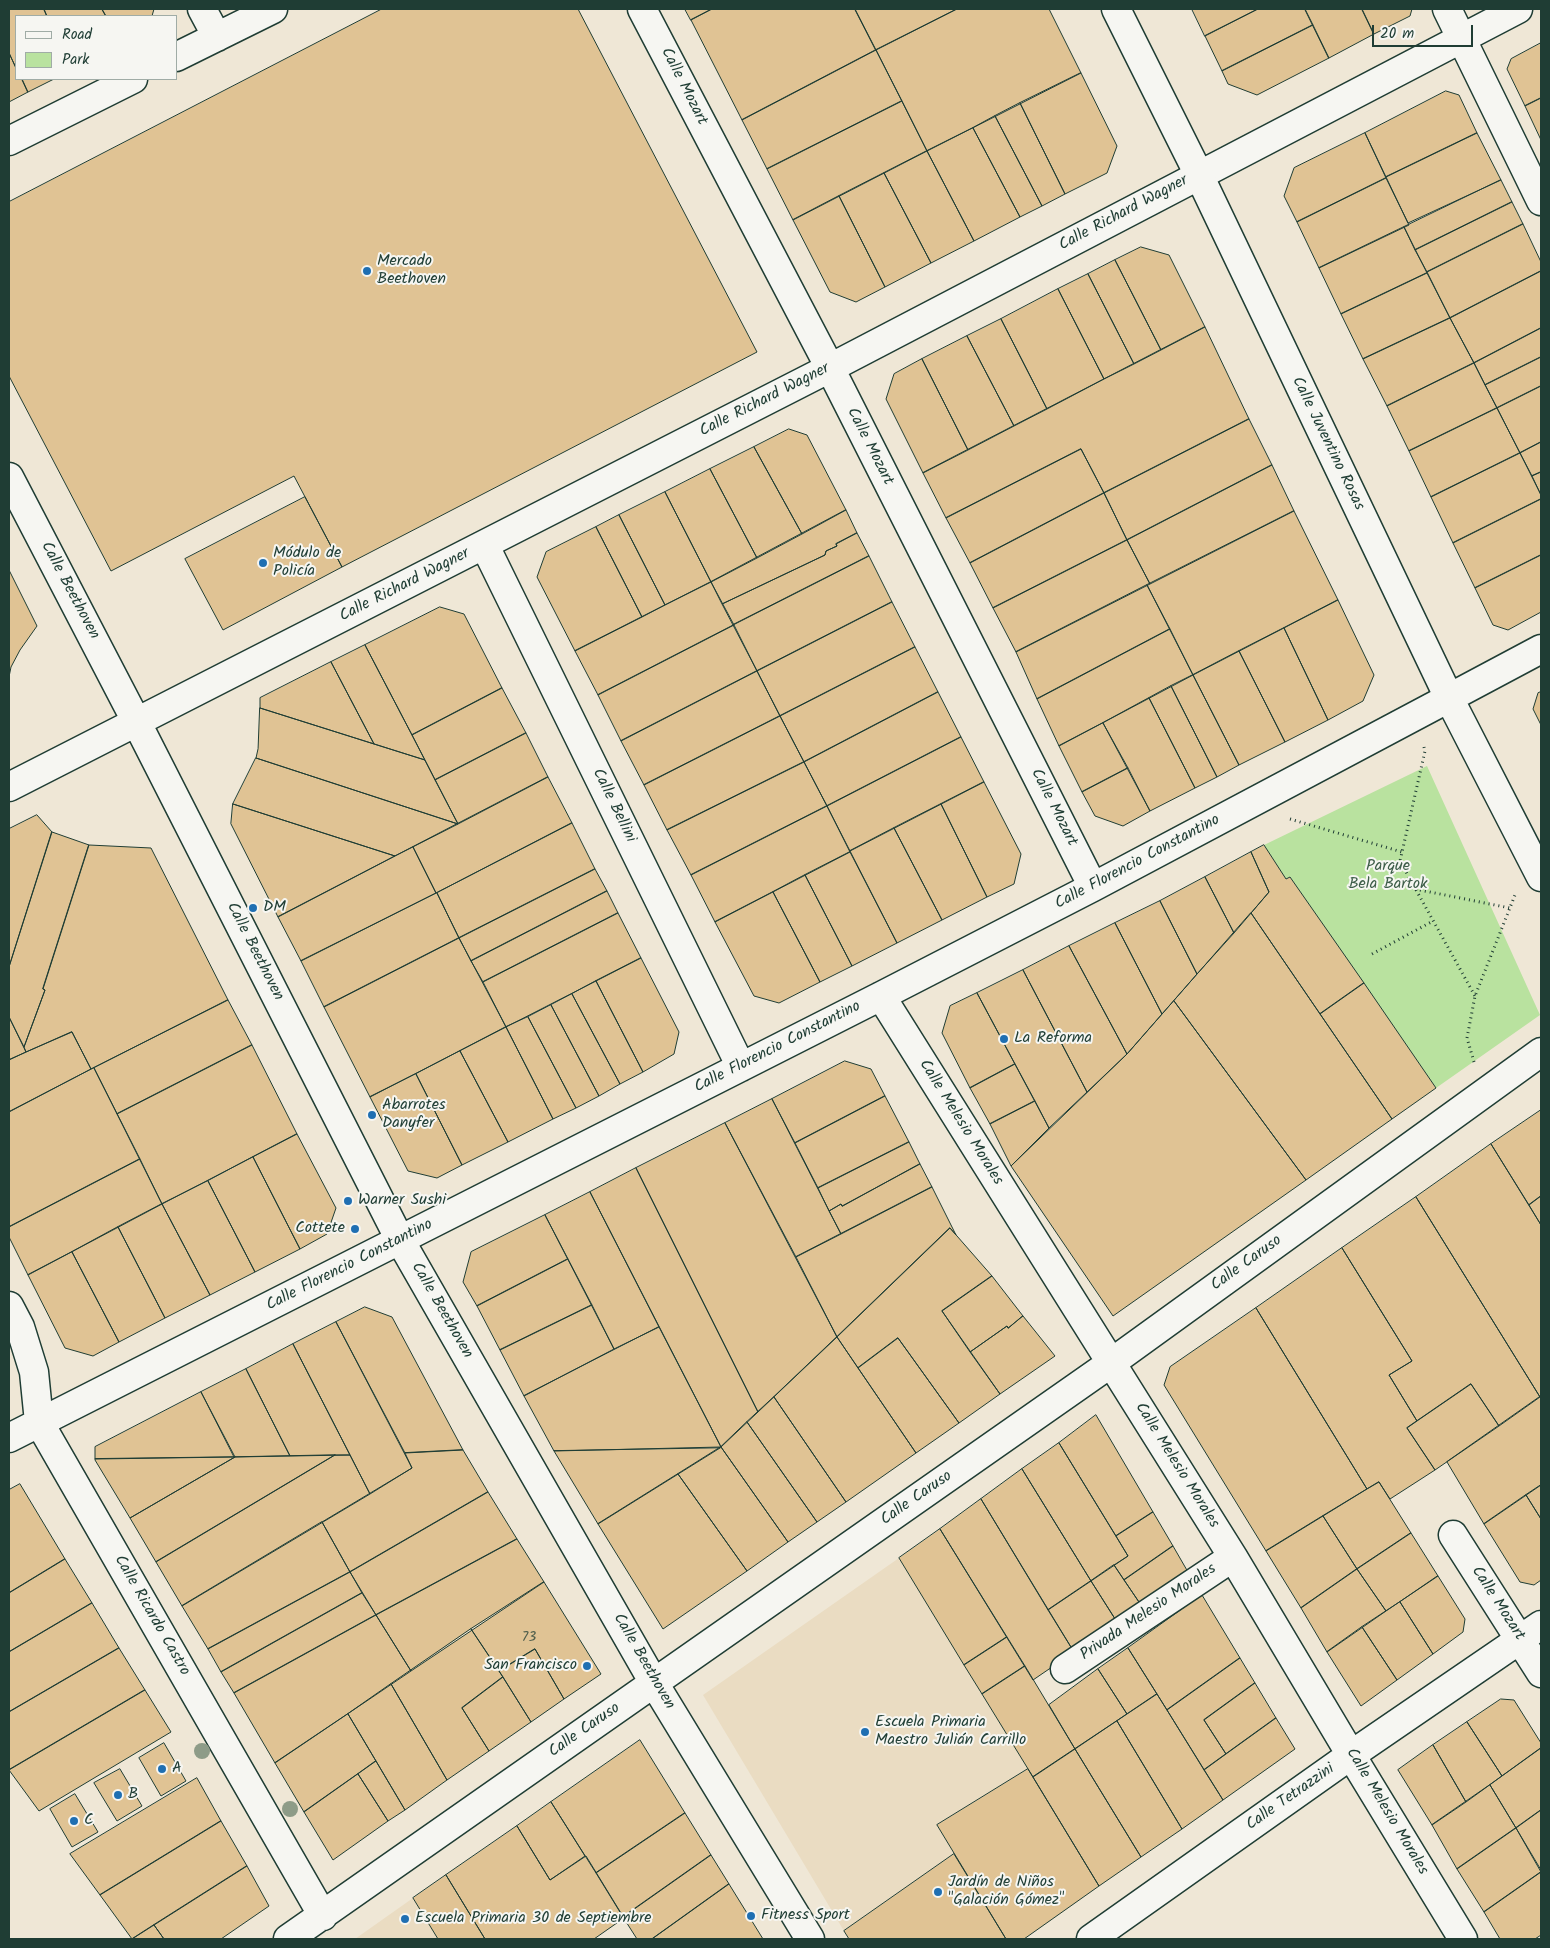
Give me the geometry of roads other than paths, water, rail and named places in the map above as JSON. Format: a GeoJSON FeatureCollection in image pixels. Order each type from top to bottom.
{"type":"FeatureCollection","features":[{"type":"Feature","properties":{"kind":"street"},"geometry":{"type":"LineString","coordinates":[[202,9],[217,37]]}},
{"type":"Feature","properties":{"kind":"street"},"geometry":{"type":"LineString","coordinates":[[178,56],[273,9]]}},
{"type":"Feature","properties":{"kind":"street","name":"Calle Mozart"},"geometry":{"type":"LineString","coordinates":[[642,9],[830,368],[1093,887]]}},
{"type":"Feature","properties":{"kind":"street","name":"Calle Juventino Rosas"},"geometry":{"type":"LineString","coordinates":[[1116,9],[1199,175],[1449,698],[1541,877]]}},
{"type":"Feature","properties":{"kind":"street"},"geometry":{"type":"LineString","coordinates":[[1447,9],[1541,201]]}},
{"type":"Feature","properties":{"kind":"street","name":"Calle Richard Wagner"},"geometry":{"type":"LineString","coordinates":[[9,787],[136,721],[485,546],[1518,9]]}},
{"type":"Feature","properties":{"kind":"street"},"geometry":{"type":"LineString","coordinates":[[9,141],[131,80]]}},
{"type":"Feature","properties":{"kind":"street","name":"Calle Beethoven"},"geometry":{"type":"LineString","coordinates":[[9,477],[136,721],[400,1240],[654,1683],[810,1939]]}},
{"type":"Feature","properties":{"kind":"street","name":"Calle Bellini"},"geometry":{"type":"LineString","coordinates":[[485,546],[742,1067]]}},
{"type":"Feature","properties":{"kind":"street","name":"Calle Florencio Constantino"},"geometry":{"type":"LineString","coordinates":[[9,1438],[1093,887],[1541,649]]}},
{"type":"Feature","properties":{"kind":"street","name":"Calle Melesio Morales"},"geometry":{"type":"LineString","coordinates":[[881,996],[1233,1556],[1351,1755],[1464,1939]]}},
{"type":"Feature","properties":{"kind":"street","name":"Calle Caruso"},"geometry":{"type":"LineString","coordinates":[[288,1939],[1111,1363],[1541,1052]]}},
{"type":"Feature","properties":{"kind":"street","name":"Calle Ricardo Castro"},"geometry":{"type":"LineString","coordinates":[[9,1306],[20,1327],[34,1372],[39,1422],[323,1916]]}},
{"type":"Feature","properties":{"kind":"street","name":"Calle Mozart"},"geometry":{"type":"LineString","coordinates":[[1453,1535],[1531,1632],[1541,1673]]}},
{"type":"Feature","properties":{"kind":"street","name":"Privada Melesio Morales"},"geometry":{"type":"LineString","coordinates":[[1065,1669],[1233,1556]]}},
{"type":"Feature","properties":{"kind":"street","name":"Calle Tetrazzini"},"geometry":{"type":"LineString","coordinates":[[1091,1939],[1351,1755],[1531,1632]]}},
{"type":"Feature","properties":{"kind":"place","name":"Mercado Beethoven"},"geometry":{"type":"Point","coordinates":[367,271]}},
{"type":"Feature","properties":{"kind":"place","name":"Módulo de Policía"},"geometry":{"type":"Point","coordinates":[263,563]}},
{"type":"Feature","properties":{"kind":"place","name":"DM"},"geometry":{"type":"Point","coordinates":[253,908]}},
{"type":"Feature","properties":{"kind":"place","name":"La Reforma"},"geometry":{"type":"Point","coordinates":[1004,1039]}},
{"type":"Feature","properties":{"kind":"place","name":"Abarrotes Danyfer"},"geometry":{"type":"Point","coordinates":[372,1115]}},
{"type":"Feature","properties":{"kind":"place","name":"Warner Sushi"},"geometry":{"type":"Point","coordinates":[348,1201]}},
{"type":"Feature","properties":{"kind":"place","name":"Cottete"},"geometry":{"type":"Point","coordinates":[355,1229]}},
{"type":"Feature","properties":{"kind":"place","name":"San Francisco"},"geometry":{"type":"Point","coordinates":[587,1666]}},
{"type":"Feature","properties":{"kind":"place","name":"Escuela Primaria Maestro Julián Carrillo"},"geometry":{"type":"Point","coordinates":[865,1732]}},
{"type":"Feature","properties":{"kind":"place","name":"A"},"geometry":{"type":"Point","coordinates":[162,1769]}},
{"type":"Feature","properties":{"kind":"place","name":"B"},"geometry":{"type":"Point","coordinates":[118,1795]}},
{"type":"Feature","properties":{"kind":"place","name":"C"},"geometry":{"type":"Point","coordinates":[74,1821]}},
{"type":"Feature","properties":{"kind":"place","name":"Jardín de Niños \"Galación Gómez\""},"geometry":{"type":"Point","coordinates":[938,1892]}},
{"type":"Feature","properties":{"kind":"place","name":"Fitness Sport"},"geometry":{"type":"Point","coordinates":[751,1916]}},
{"type":"Feature","properties":{"kind":"place","name":"Escuela Primaria 30 de Septiembre"},"geometry":{"type":"Point","coordinates":[405,1919]}},
{"type":"Feature","properties":{"kind":"park label","name":"Parque Bela Bartok"},"geometry":{"type":"Point","coordinates":[1388,876]}}]}
